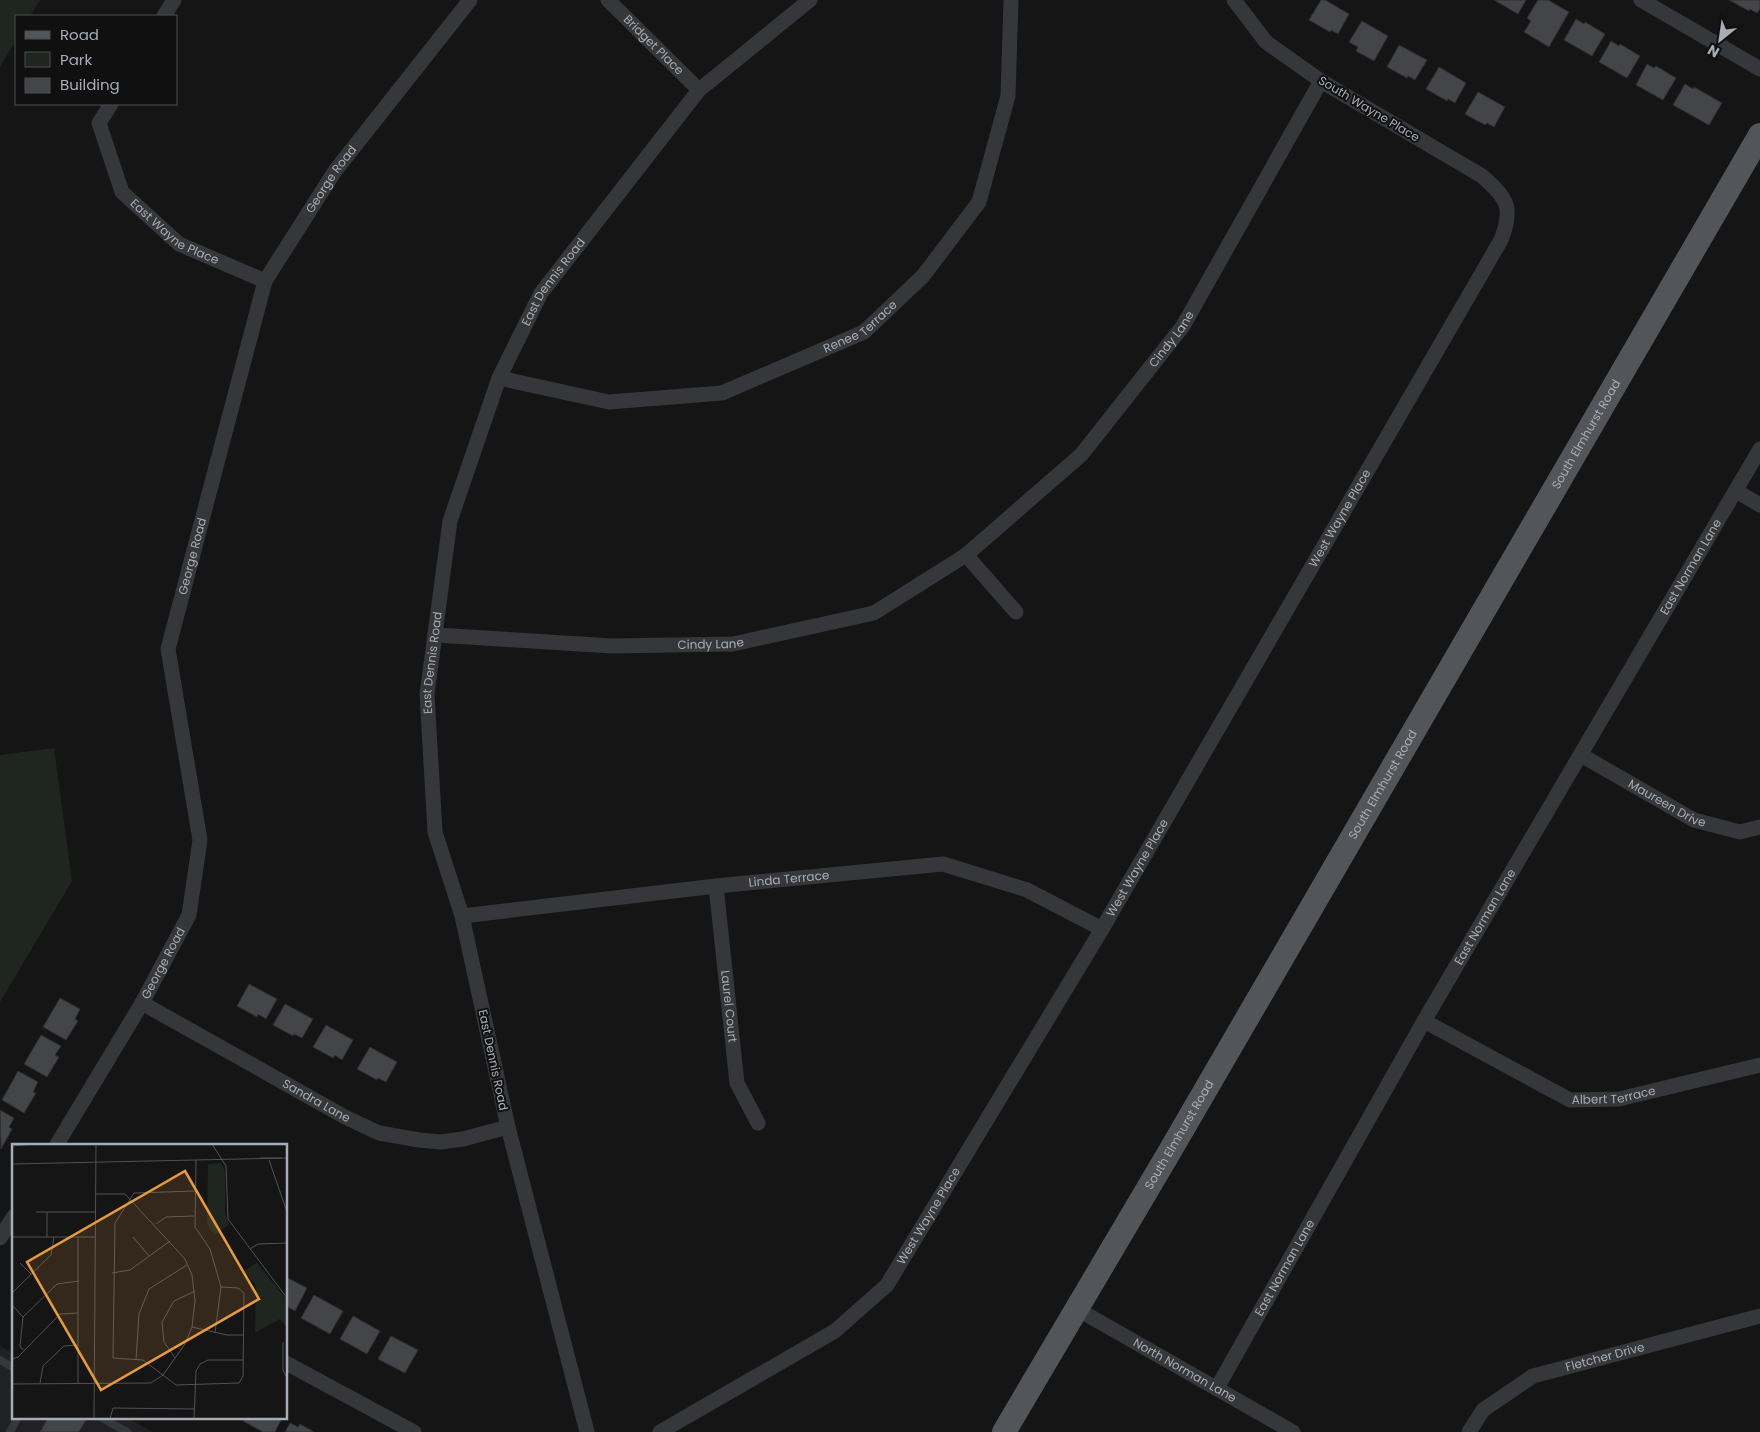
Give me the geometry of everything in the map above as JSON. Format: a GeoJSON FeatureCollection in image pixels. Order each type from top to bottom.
{"type":"FeatureCollection","features":[{"type":"Feature","properties":{"kind":"main road","name":"South Elmhurst Road"},"geometry":{"type":"LineString","coordinates":[[1004,1432],[1760,135]]}},
{"type":"Feature","properties":{"kind":"street"},"geometry":{"type":"LineString","coordinates":[[165,15],[174,0]]}},
{"type":"Feature","properties":{"kind":"street","name":"George Road"},"geometry":{"type":"LineString","coordinates":[[57,1144],[142,1003],[189,915],[200,840],[168,650],[265,281],[334,171],[470,0]]}},
{"type":"Feature","properties":{"kind":"street","name":"Bridget Place"},"geometry":{"type":"LineString","coordinates":[[608,0],[699,90]]}},
{"type":"Feature","properties":{"kind":"street","name":"East Dennis Road"},"geometry":{"type":"LineString","coordinates":[[588,1432],[508,1127],[462,916],[435,832],[427,694],[450,521],[499,378],[541,293],[699,90],[810,0]]}},
{"type":"Feature","properties":{"kind":"street","name":"Renee Terrace"},"geometry":{"type":"LineString","coordinates":[[499,378],[609,402],[722,393],[864,332],[923,276],[979,202],[1008,96],[1011,0]]}},
{"type":"Feature","properties":{"kind":"street","name":"South Wayne Place"},"geometry":{"type":"LineString","coordinates":[[1234,0],[1266,42],[1321,81],[1482,176],[1500,192],[1508,210]]}},
{"type":"Feature","properties":{"kind":"street"},"geometry":{"type":"LineString","coordinates":[[1641,0],[1760,69]]}},
{"type":"Feature","properties":{"kind":"street","name":"Cindy Lane"},"geometry":{"type":"LineString","coordinates":[[436,635],[612,646],[732,644],[874,613],[966,555],[1081,455],[1183,326],[1321,81]]}},
{"type":"Feature","properties":{"kind":"street","name":"East Wayne Place"},"geometry":{"type":"LineString","coordinates":[[110,105],[99,123],[122,192],[179,244],[265,281]]}},
{"type":"Feature","properties":{"kind":"street","name":"West Wayne Place"},"geometry":{"type":"LineString","coordinates":[[660,1432],[835,1330],[888,1285],[1102,929],[1501,240],[1506,226],[1508,210]]}},
{"type":"Feature","properties":{"kind":"street","name":"East Norman Lane"},"geometry":{"type":"LineString","coordinates":[[1217,1388],[1424,1021],[1760,449]]}},
{"type":"Feature","properties":{"kind":"street"},"geometry":{"type":"LineString","coordinates":[[1736,490],[1760,505]]}},
{"type":"Feature","properties":{"kind":"street"},"geometry":{"type":"LineString","coordinates":[[966,555],[1016,612]]}},
{"type":"Feature","properties":{"kind":"street","name":"Maureen Drive"},"geometry":{"type":"LineString","coordinates":[[1581,754],[1694,820],[1740,832],[1760,827]]}},
{"type":"Feature","properties":{"kind":"street","name":"Linda Terrace"},"geometry":{"type":"LineString","coordinates":[[462,916],[716,886],[943,864],[1027,890],[1102,929]]}},
{"type":"Feature","properties":{"kind":"street","name":"Laurel Court"},"geometry":{"type":"LineString","coordinates":[[716,886],[737,1084],[758,1123]]}},
{"type":"Feature","properties":{"kind":"street","name":"Sandra Lane"},"geometry":{"type":"LineString","coordinates":[[142,1003],[345,1117],[379,1133],[441,1142],[463,1139],[508,1127]]}},
{"type":"Feature","properties":{"kind":"street","name":"Albert Terrace"},"geometry":{"type":"LineString","coordinates":[[1424,1021],[1570,1100],[1619,1099],[1760,1065]]}},
{"type":"Feature","properties":{"kind":"street"},"geometry":{"type":"LineString","coordinates":[[0,1238],[12,1219]]}},
{"type":"Feature","properties":{"kind":"street","name":"North Norman Lane"},"geometry":{"type":"LineString","coordinates":[[1077,1309],[1293,1432]]}},
{"type":"Feature","properties":{"kind":"street","name":"Fletcher Drive"},"geometry":{"type":"LineString","coordinates":[[1469,1432],[1483,1410],[1533,1376],[1760,1316]]}},
{"type":"Feature","properties":{"kind":"street"},"geometry":{"type":"LineString","coordinates":[[288,1364],[414,1432]]}},
{"type":"Feature","properties":{"kind":"lane"},"geometry":{"type":"LineString","coordinates":[[0,1360],[12,1367]]}},
{"type":"Feature","properties":{"kind":"lane"},"geometry":{"type":"LineString","coordinates":[[105,1420],[126,1432]]}},
{"type":"Feature","properties":{"kind":"lane"},"geometry":{"type":"LineString","coordinates":[[10,1432],[16,1421]]}},
{"type":"Feature","properties":{"kind":"shaded area"},"geometry":{"type":"Polygon","coordinates":[[[0,1346],[12,1353],[12,1420],[131,1420],[152,1432],[0,1432],[0,1346]]]}},
{"type":"Feature","properties":{"kind":"green space"},"geometry":{"type":"Polygon","coordinates":[[[0,0],[40,0],[31,15],[15,15],[15,42],[0,67],[0,0]]]}},
{"type":"Feature","properties":{"kind":"green space"},"geometry":{"type":"Polygon","coordinates":[[[54,748],[72,881],[0,1002],[0,755],[54,748]]]}},
{"type":"Feature","properties":{"kind":"building"},"geometry":{"type":"Polygon","coordinates":[[[1321,0],[1325,0],[1349,14],[1338,34],[1331,30],[1330,32],[1309,20],[1321,0]]]}},
{"type":"Feature","properties":{"kind":"building"},"geometry":{"type":"Polygon","coordinates":[[[1494,0],[1526,0],[1518,14],[1494,0]]]}},
{"type":"Feature","properties":{"kind":"building"},"geometry":{"type":"Polygon","coordinates":[[[1538,0],[1548,0],[1569,12],[1549,47],[1524,32],[1531,21],[1527,18],[1538,0]]]}},
{"type":"Feature","properties":{"kind":"building"},"geometry":{"type":"Polygon","coordinates":[[[1729,0],[1760,0],[1760,9],[1757,13],[1750,9],[1749,11],[1729,0]]]}},
{"type":"Feature","properties":{"kind":"building"},"geometry":{"type":"Polygon","coordinates":[[[1576,19],[1605,34],[1592,56],[1564,40],[1576,19]]]}},
{"type":"Feature","properties":{"kind":"building"},"geometry":{"type":"Polygon","coordinates":[[[1362,21],[1388,36],[1374,61],[1356,51],[1358,47],[1349,42],[1362,21]]]}},
{"type":"Feature","properties":{"kind":"building"},"geometry":{"type":"Polygon","coordinates":[[[1611,41],[1640,56],[1627,78],[1599,62],[1611,41]]]}},
{"type":"Feature","properties":{"kind":"building"},"geometry":{"type":"Polygon","coordinates":[[[1399,45],[1427,60],[1415,80],[1408,76],[1407,78],[1387,67],[1399,45]]]}},
{"type":"Feature","properties":{"kind":"building"},"geometry":{"type":"Polygon","coordinates":[[[1647,64],[1654,68],[1656,66],[1676,78],[1663,100],[1636,85],[1647,64]]]}},
{"type":"Feature","properties":{"kind":"building"},"geometry":{"type":"Polygon","coordinates":[[[1439,67],[1466,83],[1455,103],[1448,99],[1447,101],[1426,89],[1439,67]]]}},
{"type":"Feature","properties":{"kind":"building"},"geometry":{"type":"Polygon","coordinates":[[[1685,84],[1722,103],[1709,125],[1673,105],[1685,84]]]}},
{"type":"Feature","properties":{"kind":"building"},"geometry":{"type":"Polygon","coordinates":[[[1478,92],[1505,107],[1494,127],[1487,123],[1485,125],[1465,114],[1478,92]]]}},
{"type":"Feature","properties":{"kind":"building"},"geometry":{"type":"Polygon","coordinates":[[[249,984],[277,999],[266,1019],[258,1014],[257,1017],[237,1006],[249,984]]]}},
{"type":"Feature","properties":{"kind":"building"},"geometry":{"type":"Polygon","coordinates":[[[60,998],[80,1009],[75,1019],[78,1021],[66,1040],[43,1027],[60,998]]]}},
{"type":"Feature","properties":{"kind":"building"},"geometry":{"type":"Polygon","coordinates":[[[285,1004],[313,1019],[302,1038],[294,1034],[293,1036],[273,1025],[285,1004]]]}},
{"type":"Feature","properties":{"kind":"building"},"geometry":{"type":"Polygon","coordinates":[[[326,1025],[353,1040],[342,1060],[335,1055],[333,1058],[313,1047],[326,1025]]]}},
{"type":"Feature","properties":{"kind":"building"},"geometry":{"type":"Polygon","coordinates":[[[41,1035],[61,1046],[55,1055],[59,1057],[47,1077],[24,1064],[41,1035]]]}},
{"type":"Feature","properties":{"kind":"building"},"geometry":{"type":"Polygon","coordinates":[[[370,1047],[397,1062],[386,1082],[378,1078],[377,1080],[357,1069],[370,1047]]]}},
{"type":"Feature","properties":{"kind":"building"},"geometry":{"type":"Polygon","coordinates":[[[18,1071],[38,1082],[33,1092],[36,1093],[24,1113],[2,1100],[18,1071]]]}},
{"type":"Feature","properties":{"kind":"building"},"geometry":{"type":"Polygon","coordinates":[[[0,1110],[14,1118],[9,1127],[12,1129],[1,1149],[0,1110]]]}},
{"type":"Feature","properties":{"kind":"building"},"geometry":{"type":"Polygon","coordinates":[[[288,1278],[307,1288],[295,1311],[288,1307],[288,1278]]]}},
{"type":"Feature","properties":{"kind":"building"},"geometry":{"type":"Polygon","coordinates":[[[314,1295],[343,1311],[330,1334],[301,1318],[314,1295]]]}},
{"type":"Feature","properties":{"kind":"building"},"geometry":{"type":"Polygon","coordinates":[[[353,1316],[380,1331],[367,1354],[340,1339],[353,1316]]]}},
{"type":"Feature","properties":{"kind":"building"},"geometry":{"type":"Polygon","coordinates":[[[391,1336],[418,1350],[405,1373],[378,1359],[391,1336]]]}},
{"type":"Feature","properties":{"kind":"building"},"geometry":{"type":"Polygon","coordinates":[[[47,1420],[86,1420],[79,1432],[40,1432],[47,1420]]]}},
{"type":"Feature","properties":{"kind":"building"},"geometry":{"type":"Polygon","coordinates":[[[281,1420],[275,1432],[263,1432],[243,1421],[281,1420]]]}},
{"type":"Feature","properties":{"kind":"building"},"geometry":{"type":"Polygon","coordinates":[[[290,1423],[298,1427],[300,1424],[314,1432],[285,1432],[290,1423]]]}}]}
